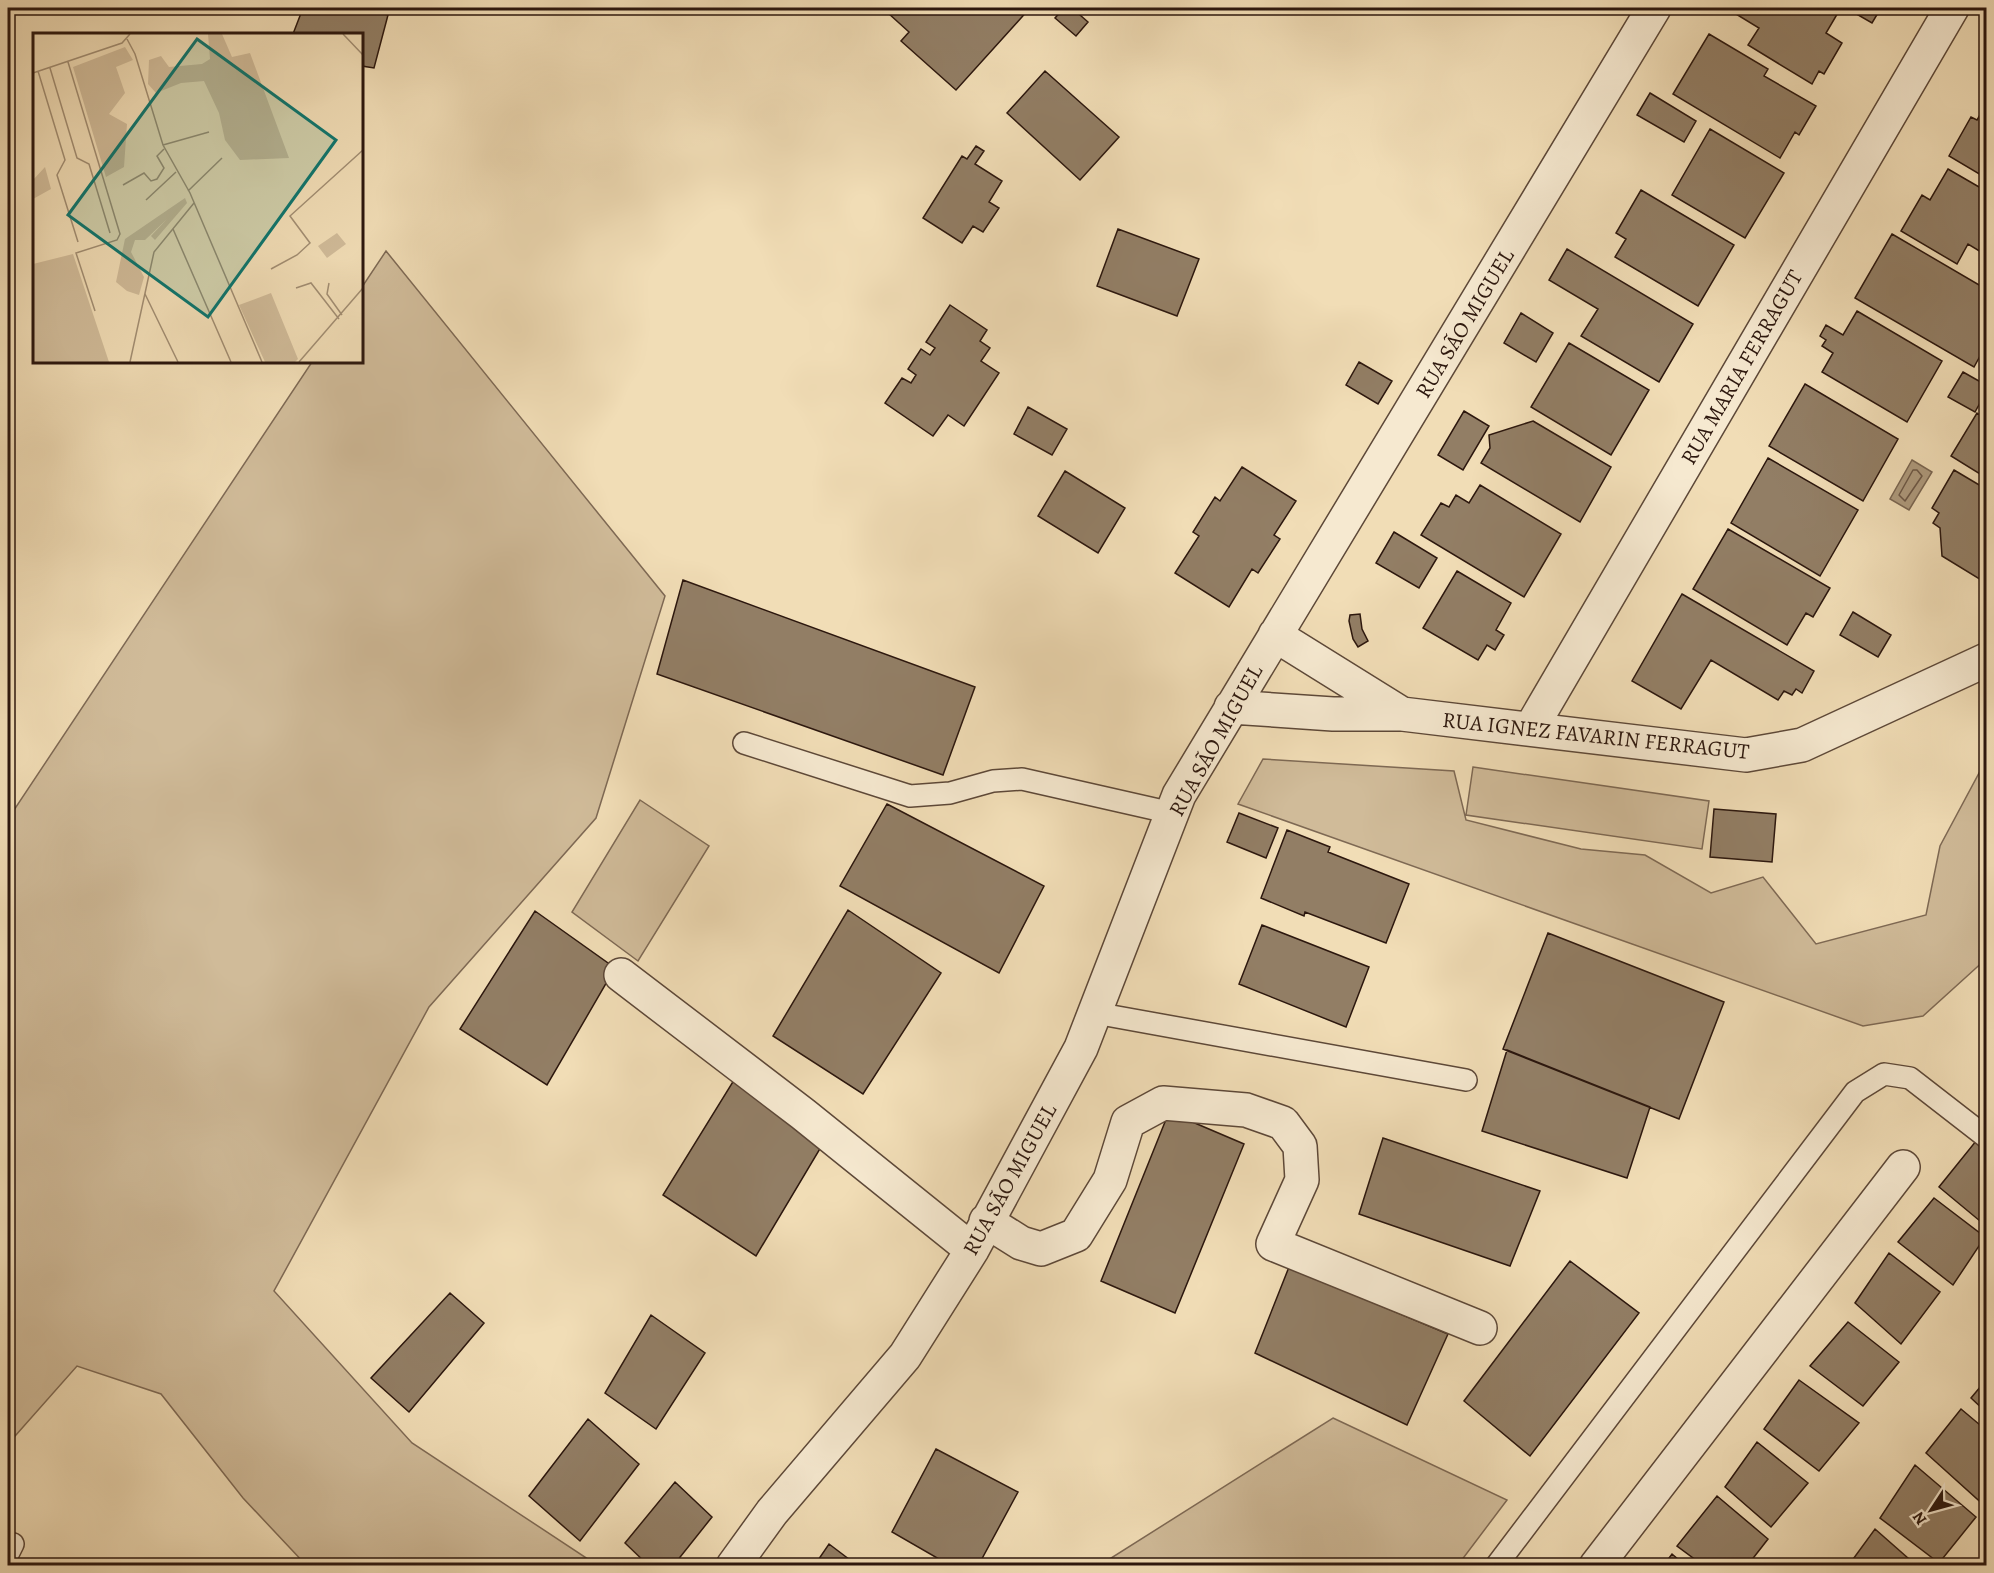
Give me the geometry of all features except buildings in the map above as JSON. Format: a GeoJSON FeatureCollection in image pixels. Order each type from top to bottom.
{"type":"FeatureCollection","features":[{"type":"Feature","properties":{"kind":"street","name":"RUA SÃO MIGUEL"},"geometry":{"type":"LineString","coordinates":[[733,1566],[772,1512],[905,1356],[972,1250],[1081,1048],[1179,795],[1654,8]]}},
{"type":"Feature","properties":{"kind":"street","name":"RUA MARIA FERRAGUT"},"geometry":{"type":"LineString","coordinates":[[1531,728],[1952,8]]}},
{"type":"Feature","properties":{"kind":"street","name":"RUA IGNEZ FAVARIN FERRAGUT"},"geometry":{"type":"LineString","coordinates":[[1275,635],[1402,714]]}},
{"type":"Feature","properties":{"kind":"street","name":"RUA IGNEZ FAVARIN FERRAGUT"},"geometry":{"type":"LineString","coordinates":[[1231,707],[1325,713],[1402,714],[1746,754],[1802,745],[1986,660]]}},
{"type":"Feature","properties":{"kind":"street"},"geometry":{"type":"LineString","coordinates":[[621,975],[802,1114],[972,1250]]}},
{"type":"Feature","properties":{"kind":"street"},"geometry":{"type":"LineString","coordinates":[[986,1221],[1021,1243],[1041,1249],[1076,1235],[1110,1180],[1128,1122],[1163,1104],[1246,1110],[1283,1123],[1300,1146],[1302,1180],[1273,1244],[1480,1328]]}},
{"type":"Feature","properties":{"kind":"street"},"geometry":{"type":"LineString","coordinates":[[1596,1566],[1903,1167]]}},
{"type":"Feature","properties":{"kind":"lane"},"geometry":{"type":"LineString","coordinates":[[744,742],[910,796],[950,793],[993,781],[1022,779],[1172,813]]}},
{"type":"Feature","properties":{"kind":"lane"},"geometry":{"type":"LineString","coordinates":[[1095,1013],[1466,1080]]}},
{"type":"Feature","properties":{"kind":"lane"},"geometry":{"type":"LineString","coordinates":[[1496,1566],[1855,1092],[1884,1074],[1910,1078],[1986,1137]]}},
{"type":"Feature","properties":{"kind":"shaded area"},"geometry":{"type":"Polygon","coordinates":[[[386,251],[665,596],[596,818],[429,1007],[274,1291],[412,1443],[597,1565],[306,1565],[243,1498],[161,1394],[77,1366],[8,1444],[8,819],[311,363],[363,363],[363,286],[386,251]]]}},
{"type":"Feature","properties":{"kind":"shaded area"},"geometry":{"type":"Polygon","coordinates":[[[1263,759],[1454,771],[1466,820],[1581,849],[1645,855],[1711,893],[1763,877],[1816,944],[1926,915],[1940,846],[1986,760],[1986,959],[1923,1016],[1863,1026],[1238,804],[1263,759]]]}},
{"type":"Feature","properties":{"kind":"shaded area"},"geometry":{"type":"Polygon","coordinates":[[[1473,767],[1709,801],[1702,849],[1466,815],[1473,767]]]}},
{"type":"Feature","properties":{"kind":"shaded area"},"geometry":{"type":"Polygon","coordinates":[[[640,800],[709,846],[638,961],[572,912],[640,800]]]}},
{"type":"Feature","properties":{"kind":"shaded area"},"geometry":{"type":"Polygon","coordinates":[[[1333,1418],[1507,1500],[1458,1565],[1100,1565],[1333,1418]]]}},
{"type":"Feature","properties":{"kind":"water"},"geometry":{"type":"Polygon","coordinates":[[[1912,460],[1932,472],[1909,510],[1890,499],[1912,460]]]}}]}
